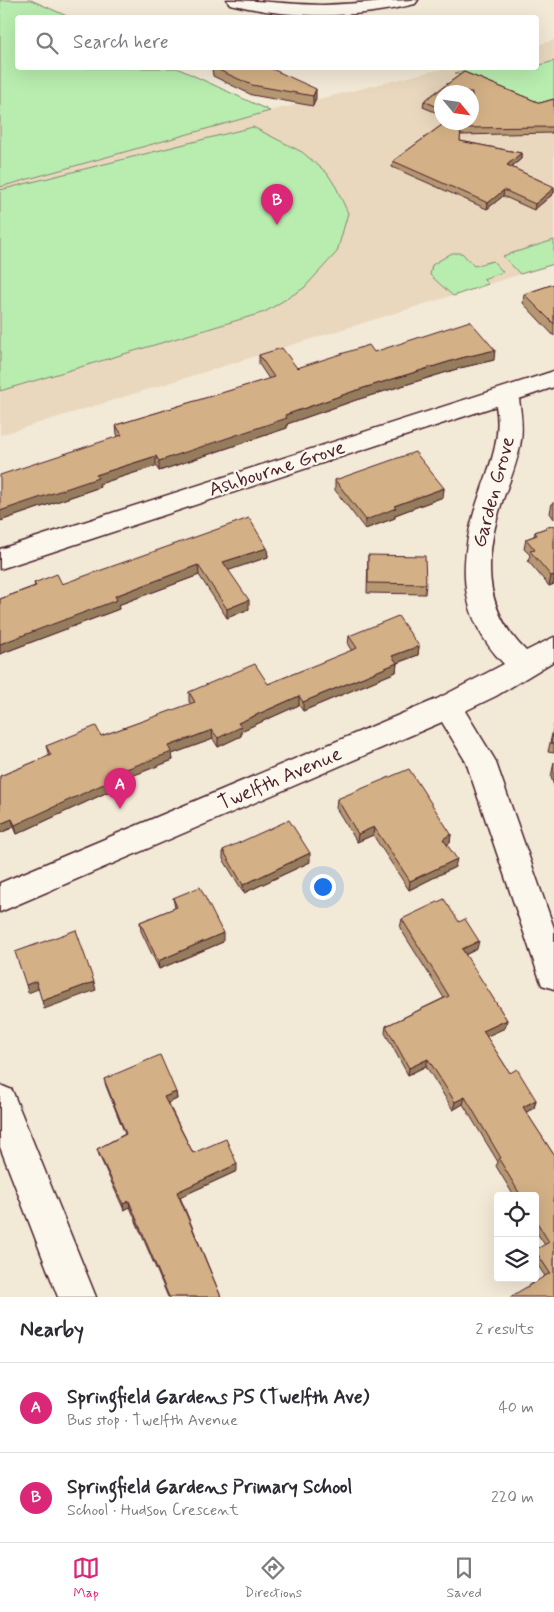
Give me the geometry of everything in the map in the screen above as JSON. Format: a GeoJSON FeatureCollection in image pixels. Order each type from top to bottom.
{"type":"FeatureCollection","features":[{"type":"Feature","properties":{"kind":"street"},"geometry":{"type":"LineString","coordinates":[[236,0],[286,9],[329,10],[370,8],[409,0]]}},
{"type":"Feature","properties":{"kind":"street","name":"Ashbourne Grove"},"geometry":{"type":"LineString","coordinates":[[0,559],[554,379]]}},
{"type":"Feature","properties":{"kind":"street","name":"Garden Grove"},"geometry":{"type":"LineString","coordinates":[[506,395],[512,420],[510,442],[484,517],[477,544],[475,567],[479,594],[488,618],[500,640],[524,666]]}},
{"type":"Feature","properties":{"kind":"street","name":"Twelfth Avenue"},"geometry":{"type":"LineString","coordinates":[[0,898],[447,707],[554,648]]}},
{"type":"Feature","properties":{"kind":"street"},"geometry":{"type":"LineString","coordinates":[[447,707],[465,733],[480,760],[554,974]]}},
{"type":"Feature","properties":{"kind":"street"},"geometry":{"type":"LineString","coordinates":[[0,1102],[77,1297]]}},
{"type":"Feature","properties":{"kind":"shaded area"},"geometry":{"type":"Polygon","coordinates":[[[554,40],[554,264],[0,435],[0,187],[270,111],[437,70],[539,70],[539,44],[554,40]]]}},
{"type":"Feature","properties":{"kind":"green space"},"geometry":{"type":"Polygon","coordinates":[[[0,0],[31,0],[65,15],[15,15],[15,70],[181,70],[270,111],[0,187],[0,0]]]}},
{"type":"Feature","properties":{"kind":"green space"},"geometry":{"type":"Polygon","coordinates":[[[554,61],[554,103],[540,107],[455,73],[466,70],[539,70],[539,65],[554,61]]]}},
{"type":"Feature","properties":{"kind":"green space"},"geometry":{"type":"Polygon","coordinates":[[[253,127],[302,152],[327,173],[348,213],[337,252],[304,288],[265,312],[0,391],[0,190],[253,127]]]}},
{"type":"Feature","properties":{"kind":"green space"},"geometry":{"type":"Polygon","coordinates":[[[554,240],[554,264],[520,274],[503,256],[554,240]]]}},
{"type":"Feature","properties":{"kind":"green space"},"geometry":{"type":"Polygon","coordinates":[[[452,253],[462,253],[474,266],[493,261],[503,272],[483,279],[488,284],[453,296],[430,275],[432,265],[452,253]]]}},
{"type":"Feature","properties":{"kind":"building"},"geometry":{"type":"Polygon","coordinates":[[[218,70],[274,70],[316,89],[313,96],[252,85],[218,70]]]}},
{"type":"Feature","properties":{"kind":"building"},"geometry":{"type":"Polygon","coordinates":[[[464,72],[540,103],[554,99],[554,126],[479,128],[479,85],[446,85],[464,72]]]}},
{"type":"Feature","properties":{"kind":"building"},"geometry":{"type":"Polygon","coordinates":[[[434,94],[434,105],[424,101],[434,94]]]}},
{"type":"Feature","properties":{"kind":"building"},"geometry":{"type":"Polygon","coordinates":[[[435,130],[461,130],[460,141],[521,153],[507,165],[554,188],[535,204],[504,190],[488,203],[393,161],[435,130]]]}},
{"type":"Feature","properties":{"kind":"building"},"geometry":{"type":"Polygon","coordinates":[[[554,284],[554,324],[524,294],[554,284]]]}},
{"type":"Feature","properties":{"kind":"building"},"geometry":{"type":"Polygon","coordinates":[[[470,321],[495,350],[461,358],[357,390],[285,415],[287,418],[159,461],[156,456],[96,475],[98,478],[0,511],[0,475],[122,435],[116,425],[274,377],[259,355],[282,348],[297,368],[369,345],[374,352],[470,321]]]}},
{"type":"Feature","properties":{"kind":"building"},"geometry":{"type":"Polygon","coordinates":[[[415,452],[444,488],[394,506],[396,508],[366,520],[335,480],[415,452]]]}},
{"type":"Feature","properties":{"kind":"building"},"geometry":{"type":"Polygon","coordinates":[[[249,518],[267,548],[223,562],[249,600],[227,609],[198,565],[115,596],[117,600],[0,644],[0,599],[36,586],[34,583],[57,574],[62,584],[249,518]]]}},
{"type":"Feature","properties":{"kind":"building"},"geometry":{"type":"Polygon","coordinates":[[[554,525],[554,575],[551,576],[530,551],[535,550],[526,539],[537,535],[535,532],[554,525]]]}},
{"type":"Feature","properties":{"kind":"building"},"geometry":{"type":"Polygon","coordinates":[[[368,555],[425,556],[426,584],[368,583],[368,555]]]}},
{"type":"Feature","properties":{"kind":"building"},"geometry":{"type":"Polygon","coordinates":[[[398,616],[419,646],[392,656],[397,663],[303,702],[299,696],[238,723],[241,727],[218,738],[212,730],[169,746],[172,752],[121,771],[123,775],[15,825],[12,819],[0,824],[0,776],[51,755],[46,746],[96,726],[101,736],[195,702],[189,692],[255,664],[268,684],[357,648],[349,636],[398,616]]]}},
{"type":"Feature","properties":{"kind":"building"},"geometry":{"type":"Polygon","coordinates":[[[554,727],[554,744],[551,743],[554,727]]]}},
{"type":"Feature","properties":{"kind":"building"},"geometry":{"type":"Polygon","coordinates":[[[409,769],[451,834],[443,839],[457,859],[410,881],[374,827],[358,834],[337,799],[409,769]]]}},
{"type":"Feature","properties":{"kind":"building"},"geometry":{"type":"Polygon","coordinates":[[[289,820],[310,853],[243,885],[223,850],[289,820]]]}},
{"type":"Feature","properties":{"kind":"building"},"geometry":{"type":"Polygon","coordinates":[[[200,887],[223,933],[158,961],[140,922],[177,907],[173,898],[200,887]]]}},
{"type":"Feature","properties":{"kind":"building"},"geometry":{"type":"Polygon","coordinates":[[[444,899],[459,922],[465,919],[479,941],[462,949],[507,1020],[483,1031],[510,1073],[517,1069],[536,1100],[523,1107],[554,1155],[554,1297],[510,1297],[535,1282],[539,1282],[539,1280],[550,1273],[539,1256],[539,1248],[549,1242],[539,1226],[539,1192],[519,1192],[465,1097],[455,1102],[428,1059],[409,1068],[386,1026],[449,996],[402,919],[444,899]]]}},
{"type":"Feature","properties":{"kind":"building"},"geometry":{"type":"Polygon","coordinates":[[[76,930],[94,982],[42,1001],[36,981],[26,985],[15,952],[76,930]]]}},
{"type":"Feature","properties":{"kind":"building"},"geometry":{"type":"Polygon","coordinates":[[[160,1055],[176,1092],[164,1097],[193,1153],[226,1139],[237,1164],[177,1192],[221,1297],[169,1297],[129,1201],[123,1204],[97,1149],[126,1134],[104,1079],[160,1055]]]}},
{"type":"Feature","properties":{"kind":"place","name":"Springfield Gardens Primary School"},"geometry":{"type":"Point","coordinates":[277,225]}},
{"type":"Feature","properties":{"kind":"place","name":"Springfield Gardens PS (Twelfth Ave)"},"geometry":{"type":"Point","coordinates":[120,809]}}]}
